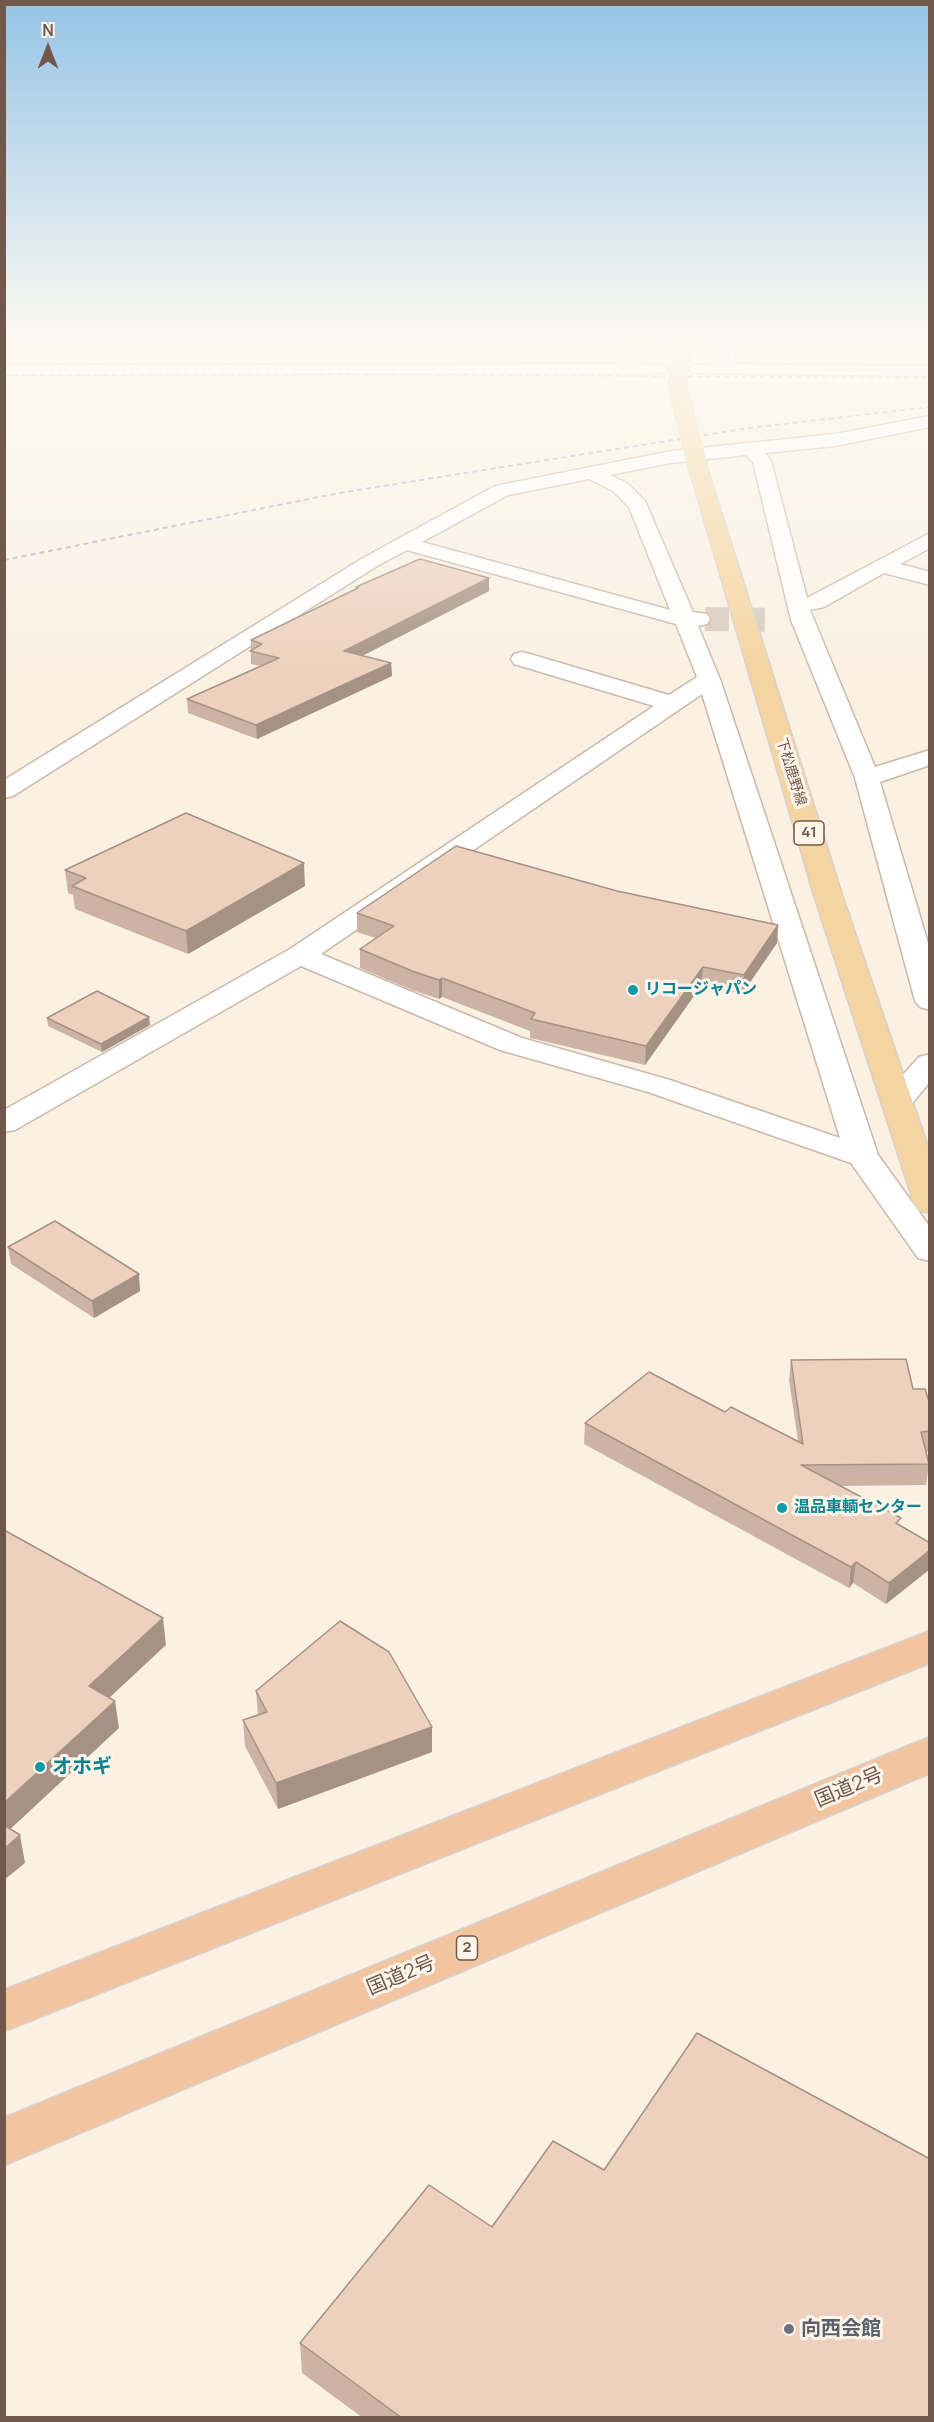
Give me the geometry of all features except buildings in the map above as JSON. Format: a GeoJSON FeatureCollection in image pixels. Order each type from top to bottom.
{"type":"FeatureCollection","features":[{"type":"Feature","properties":{"kind":"highway"},"geometry":{"type":"LineString","coordinates":[[4,2011],[930,1646]]}},
{"type":"Feature","properties":{"kind":"highway","name":"国道2号"},"geometry":{"type":"LineString","coordinates":[[4,2142],[930,1754]]}},
{"type":"Feature","properties":{"kind":"main road","name":"下松鹿野線"},"geometry":{"type":"LineString","coordinates":[[694,452],[828,895],[929,1202]]}},
{"type":"Feature","properties":{"kind":"street"},"geometry":{"type":"LineString","coordinates":[[4,791],[266,626],[405,543],[502,489],[671,457],[721,452]]}},
{"type":"Feature","properties":{"kind":"street"},"geometry":{"type":"LineString","coordinates":[[754,452],[762,461],[800,613],[867,778],[930,1001]]}},
{"type":"Feature","properties":{"kind":"street"},"geometry":{"type":"LineString","coordinates":[[592,473],[620,487],[638,505],[694,619],[709,679],[862,1156],[930,1251]]}},
{"type":"Feature","properties":{"kind":"street"},"geometry":{"type":"LineString","coordinates":[[777,620],[800,613],[930,539]]}},
{"type":"Feature","properties":{"kind":"street"},"geometry":{"type":"LineString","coordinates":[[405,543],[654,613],[694,619]]}},
{"type":"Feature","properties":{"kind":"street"},"geometry":{"type":"LineString","coordinates":[[883,566],[930,579]]}},
{"type":"Feature","properties":{"kind":"street"},"geometry":{"type":"LineString","coordinates":[[522,659],[673,704]]}},
{"type":"Feature","properties":{"kind":"street"},"geometry":{"type":"LineString","coordinates":[[4,1123],[300,955],[709,679]]}},
{"type":"Feature","properties":{"kind":"street"},"geometry":{"type":"LineString","coordinates":[[867,778],[930,757]]}},
{"type":"Feature","properties":{"kind":"street"},"geometry":{"type":"LineString","coordinates":[[300,955],[511,1044],[659,1086],[862,1156]]}},
{"type":"Feature","properties":{"kind":"street"},"geometry":{"type":"LineString","coordinates":[[897,1101],[930,1063]]}},
{"type":"Feature","properties":{"kind":"tunnel"},"geometry":{"type":"LineString","coordinates":[[705,619],[777,620]]}},
{"type":"Feature","properties":{"kind":"railway"},"geometry":{"type":"LineString","coordinates":[[4,560],[339,493],[597,452]]}},
{"type":"Feature","properties":{"kind":"place","name":"リコージャパン"},"geometry":{"type":"Point","coordinates":[633,990]}},
{"type":"Feature","properties":{"kind":"place","name":"温品車輌センター"},"geometry":{"type":"Point","coordinates":[782,1508]}},
{"type":"Feature","properties":{"kind":"place","name":"オホギ"},"geometry":{"type":"Point","coordinates":[40,1767]}},
{"type":"Feature","properties":{"kind":"place","name":"向西会館"},"geometry":{"type":"Point","coordinates":[789,2329]}}]}
